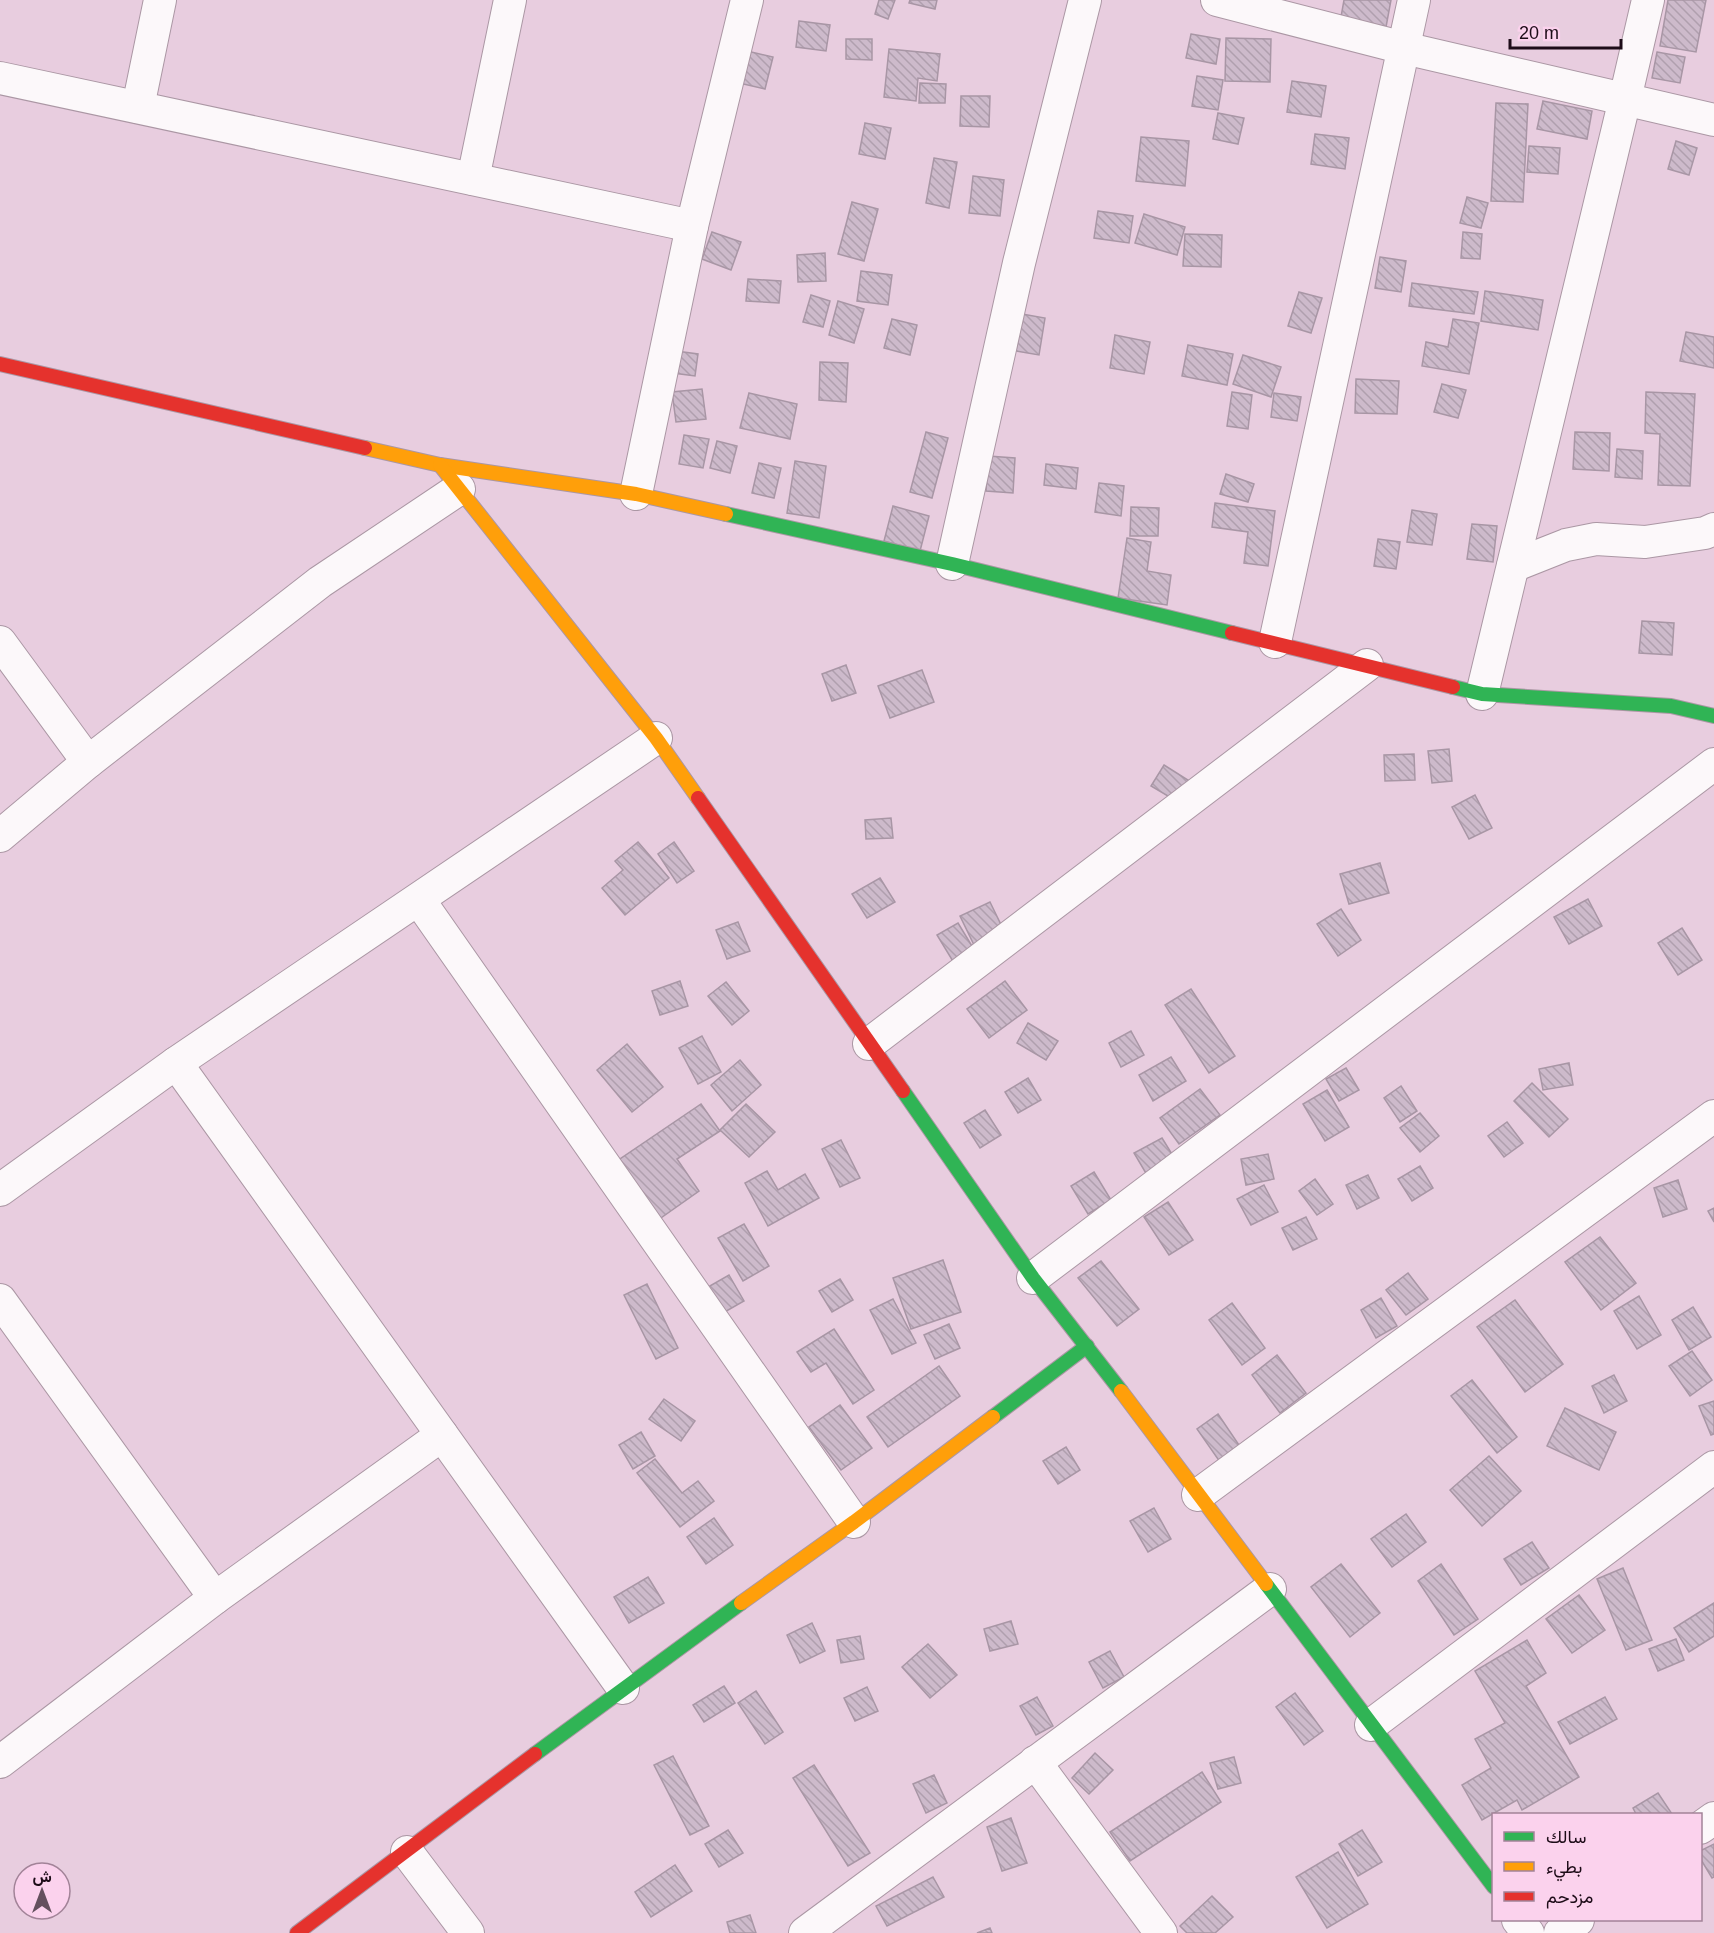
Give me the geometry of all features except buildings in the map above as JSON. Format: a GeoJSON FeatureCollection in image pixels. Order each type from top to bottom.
{"type":"FeatureCollection","features":[{"type":"Feature","properties":{"kind":"street"},"geometry":{"type":"LineString","coordinates":[[138,107],[160,0]]}},
{"type":"Feature","properties":{"kind":"street"},"geometry":{"type":"LineString","coordinates":[[473,179],[510,0]]}},
{"type":"Feature","properties":{"kind":"street"},"geometry":{"type":"LineString","coordinates":[[636,494],[692,226],[747,0]]}},
{"type":"Feature","properties":{"kind":"street"},"geometry":{"type":"LineString","coordinates":[[952,564],[1019,262],[1085,0]]}},
{"type":"Feature","properties":{"kind":"street"},"geometry":{"type":"LineString","coordinates":[[1217,0],[1404,48],[1714,120]]}},
{"type":"Feature","properties":{"kind":"street"},"geometry":{"type":"LineString","coordinates":[[1275,642],[1414,0]]}},
{"type":"Feature","properties":{"kind":"street"},"geometry":{"type":"LineString","coordinates":[[1482,694],[1648,0]]}},
{"type":"Feature","properties":{"kind":"street"},"geometry":{"type":"LineString","coordinates":[[0,78],[692,226]]}},
{"type":"Feature","properties":{"kind":"street"},"geometry":{"type":"LineString","coordinates":[[0,364],[449,477],[636,494],[952,564],[1482,694],[1671,706],[1714,716]]}},
{"type":"Feature","properties":{"kind":"street"},"geometry":{"type":"LineString","coordinates":[[449,477],[656,738],[1033,1278],[1087,1346],[1492,1884]]}},
{"type":"Feature","properties":{"kind":"street"},"geometry":{"type":"LineString","coordinates":[[0,836],[88,762],[320,582],[449,477]]}},
{"type":"Feature","properties":{"kind":"street"},"geometry":{"type":"LineString","coordinates":[[1513,566],[1566,545],[1596,539],[1645,542],[1705,533],[1714,529]]}},
{"type":"Feature","properties":{"kind":"street"},"geometry":{"type":"LineString","coordinates":[[0,642],[88,762]]}},
{"type":"Feature","properties":{"kind":"street"},"geometry":{"type":"LineString","coordinates":[[869,1044],[1367,665]]}},
{"type":"Feature","properties":{"kind":"street"},"geometry":{"type":"LineString","coordinates":[[0,1190],[176,1063],[656,738]]}},
{"type":"Feature","properties":{"kind":"street"},"geometry":{"type":"LineString","coordinates":[[1033,1278],[1714,764]]}},
{"type":"Feature","properties":{"kind":"street"},"geometry":{"type":"LineString","coordinates":[[419,900],[854,1522]]}},
{"type":"Feature","properties":{"kind":"street"},"geometry":{"type":"LineString","coordinates":[[176,1063],[622,1688]]}},
{"type":"Feature","properties":{"kind":"street"},"geometry":{"type":"LineString","coordinates":[[1198,1495],[1714,1116]]}},
{"type":"Feature","properties":{"kind":"street"},"geometry":{"type":"LineString","coordinates":[[0,1300],[215,1598]]}},
{"type":"Feature","properties":{"kind":"street"},"geometry":{"type":"LineString","coordinates":[[297,1933],[622,1688],[854,1522],[1087,1346]]}},
{"type":"Feature","properties":{"kind":"street"},"geometry":{"type":"LineString","coordinates":[[0,1762],[215,1598],[442,1435]]}},
{"type":"Feature","properties":{"kind":"street"},"geometry":{"type":"LineString","coordinates":[[1371,1725],[1714,1467]]}},
{"type":"Feature","properties":{"kind":"street"},"geometry":{"type":"LineString","coordinates":[[806,1933],[1270,1588]]}},
{"type":"Feature","properties":{"kind":"street"},"geometry":{"type":"LineString","coordinates":[[1035,1762],[1161,1933]]}},
{"type":"Feature","properties":{"kind":"street"},"geometry":{"type":"LineString","coordinates":[[1702,1827],[1714,1818]]}},
{"type":"Feature","properties":{"kind":"street"},"geometry":{"type":"LineString","coordinates":[[407,1852],[468,1933]]}},
{"type":"Feature","properties":{"kind":"street"},"geometry":{"type":"LineString","coordinates":[[1519,1921],[1528,1933]]}},
{"type":"Feature","properties":{"kind":"street"},"geometry":{"type":"LineString","coordinates":[[1560,1933],[1577,1921]]}},
{"type":"Feature","properties":{"kind":"traffic: fast"},"geometry":{"type":"LineString","coordinates":[[726,514],[952,564],[1232,633]]}},
{"type":"Feature","properties":{"kind":"traffic: fast"},"geometry":{"type":"LineString","coordinates":[[1453,687],[1482,694],[1671,706],[1714,716]]}},
{"type":"Feature","properties":{"kind":"traffic: fast"},"geometry":{"type":"LineString","coordinates":[[903,1091],[1033,1278],[1121,1391]]}},
{"type":"Feature","properties":{"kind":"traffic: fast"},"geometry":{"type":"LineString","coordinates":[[993,1417],[1087,1346]]}},
{"type":"Feature","properties":{"kind":"traffic: fast"},"geometry":{"type":"LineString","coordinates":[[1266,1584],[1492,1884]]}},
{"type":"Feature","properties":{"kind":"traffic: fast"},"geometry":{"type":"LineString","coordinates":[[535,1754],[741,1603]]}},
{"type":"Feature","properties":{"kind":"traffic: slow"},"geometry":{"type":"LineString","coordinates":[[365,448],[440,465],[636,494],[726,514]]}},
{"type":"Feature","properties":{"kind":"traffic: slow"},"geometry":{"type":"LineString","coordinates":[[440,465],[656,738],[698,798]]}},
{"type":"Feature","properties":{"kind":"traffic: slow"},"geometry":{"type":"LineString","coordinates":[[1121,1391],[1266,1584]]}},
{"type":"Feature","properties":{"kind":"traffic: slow"},"geometry":{"type":"LineString","coordinates":[[741,1603],[854,1522],[993,1417]]}},
{"type":"Feature","properties":{"kind":"traffic: jam"},"geometry":{"type":"LineString","coordinates":[[0,364],[365,448]]}},
{"type":"Feature","properties":{"kind":"traffic: jam"},"geometry":{"type":"LineString","coordinates":[[1232,633],[1453,687]]}},
{"type":"Feature","properties":{"kind":"traffic: jam"},"geometry":{"type":"LineString","coordinates":[[698,798],[903,1091]]}},
{"type":"Feature","properties":{"kind":"traffic: jam"},"geometry":{"type":"LineString","coordinates":[[297,1933],[535,1754]]}}]}
